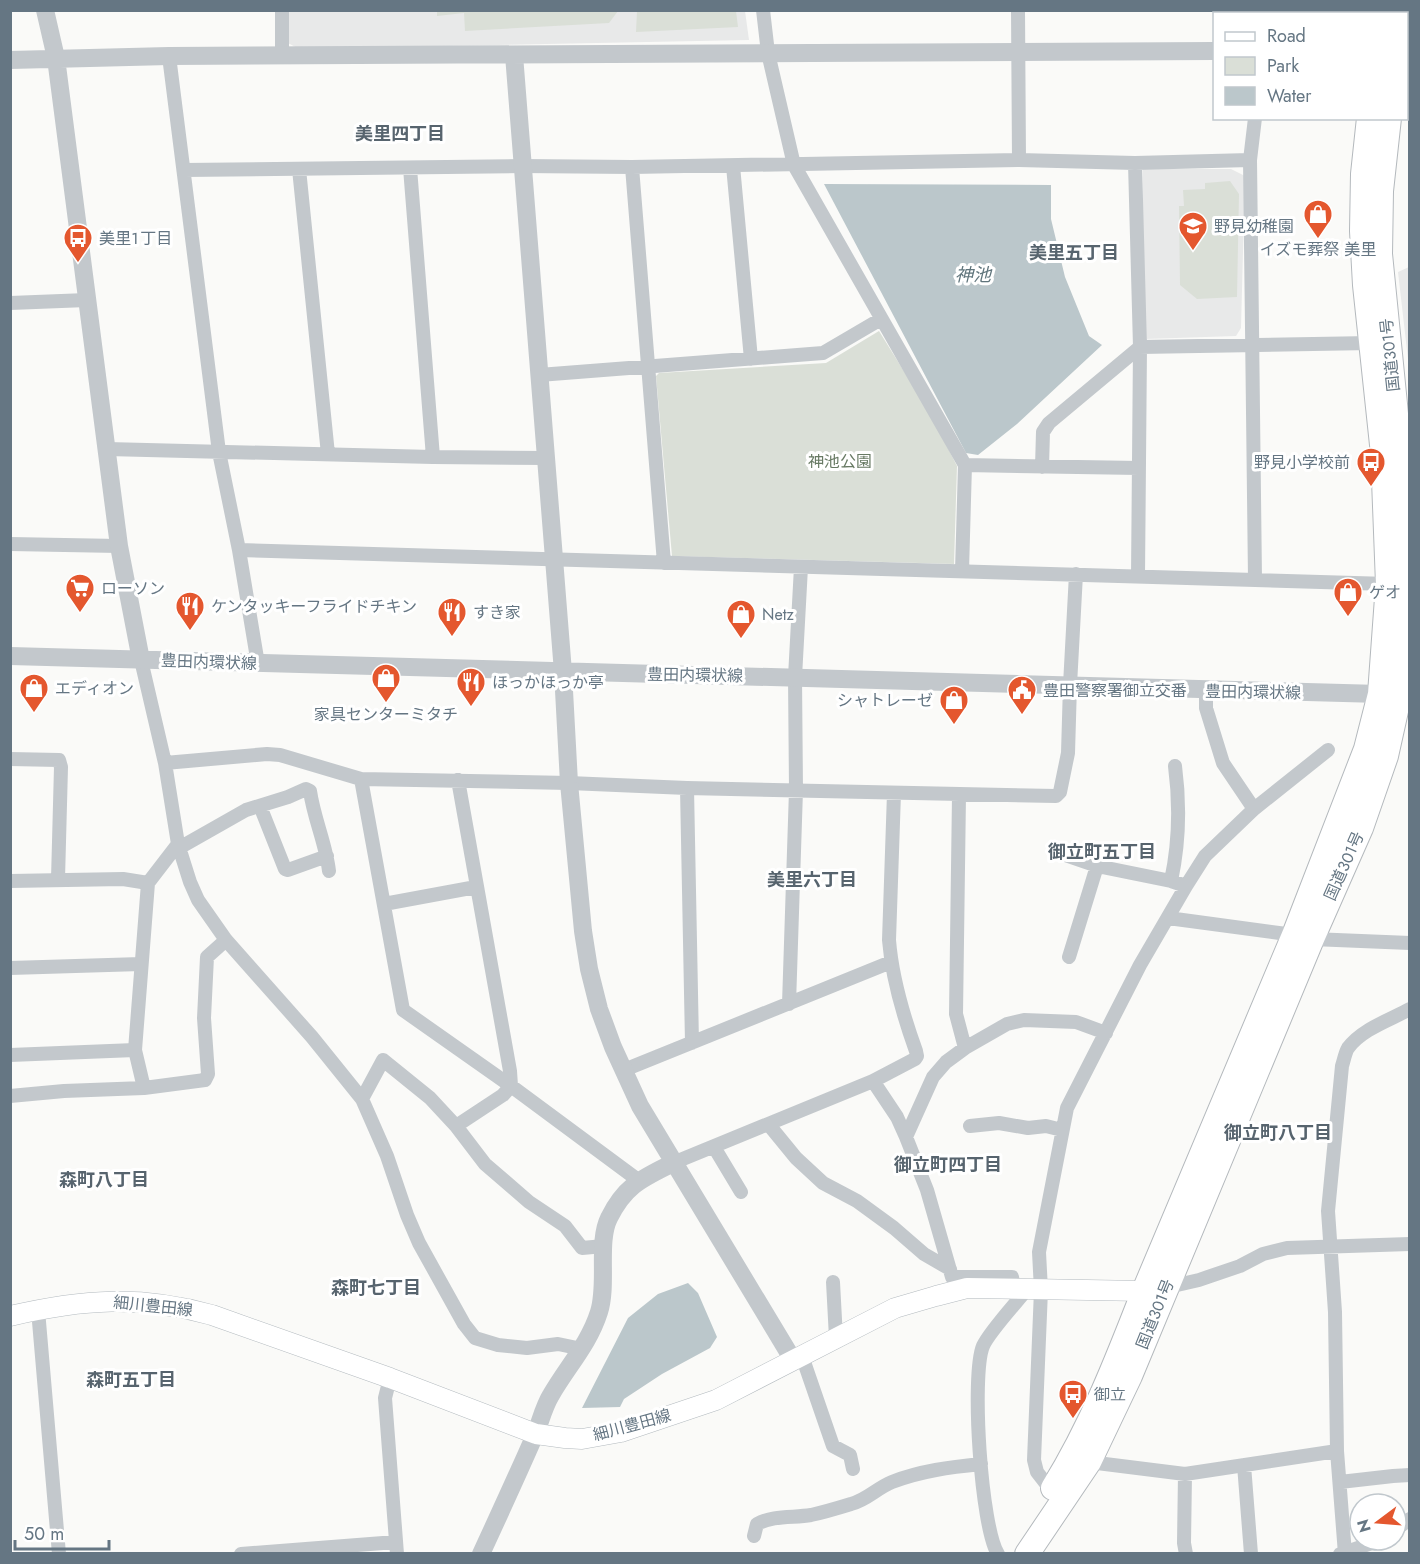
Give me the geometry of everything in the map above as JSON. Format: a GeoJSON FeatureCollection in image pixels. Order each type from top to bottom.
{"type":"FeatureCollection","features":[{"type":"Feature","properties":{"kind":"highway","name":"国道301号"},"geometry":{"type":"LineString","coordinates":[[1369,120],[1362,231],[1383,454],[1388,584],[1399,696]]}},
{"type":"Feature","properties":{"kind":"highway","name":"国道301号"},"geometry":{"type":"LineString","coordinates":[[1025,1553],[1051,1490],[1071,1459],[1121,1350],[1154,1289],[1303,937],[1361,828],[1386,756],[1399,696],[1406,640],[1407,524],[1380,254],[1381,191],[1389,120]]}},
{"type":"Feature","properties":{"kind":"highway","name":"国道301号"},"geometry":{"type":"LineString","coordinates":[[1025,1553],[1089,1462],[1130,1376],[1154,1289]]}},
{"type":"Feature","properties":{"kind":"main road","name":"細川豊田線"},"geometry":{"type":"LineString","coordinates":[[10,1316],[85,1302],[129,1301],[187,1308],[390,1378],[536,1434],[582,1439],[621,1432],[716,1400],[895,1308],[936,1296],[967,1288],[1154,1289]]}},
{"type":"Feature","properties":{"kind":"street"},"geometry":{"type":"LineString","coordinates":[[45,10],[56,58],[119,546],[141,660],[165,763],[178,846],[198,900],[226,940],[312,1037],[362,1099],[387,1156],[419,1243],[464,1324],[475,1338],[526,1348],[558,1344],[582,1349]]}},
{"type":"Feature","properties":{"kind":"street"},"geometry":{"type":"LineString","coordinates":[[282,10],[282,56]]}},
{"type":"Feature","properties":{"kind":"street"},"geometry":{"type":"LineString","coordinates":[[763,10],[768,53],[794,165],[965,465],[962,571]]}},
{"type":"Feature","properties":{"kind":"street"},"geometry":{"type":"LineString","coordinates":[[1018,10],[1019,160]]}},
{"type":"Feature","properties":{"kind":"street"},"geometry":{"type":"LineString","coordinates":[[10,60],[168,56],[1213,51]]}},
{"type":"Feature","properties":{"kind":"street"},"geometry":{"type":"LineString","coordinates":[[514,55],[521,166],[563,672],[569,783],[583,931],[589,969],[599,1009],[640,1106],[673,1163],[797,1358],[833,1446],[850,1455],[853,1469]]}},
{"type":"Feature","properties":{"kind":"street"},"geometry":{"type":"LineString","coordinates":[[168,56],[219,452],[239,550],[258,664]]}},
{"type":"Feature","properties":{"kind":"street"},"geometry":{"type":"LineString","coordinates":[[1255,120],[1250,160],[1254,343],[1255,579]]}},
{"type":"Feature","properties":{"kind":"street"},"geometry":{"type":"LineString","coordinates":[[184,170],[733,166],[1019,160],[1135,164],[1250,160]]}},
{"type":"Feature","properties":{"kind":"street"},"geometry":{"type":"LineString","coordinates":[[1135,164],[1140,347],[1138,576]]}},
{"type":"Feature","properties":{"kind":"street"},"geometry":{"type":"LineString","coordinates":[[733,166],[751,359]]}},
{"type":"Feature","properties":{"kind":"street"},"geometry":{"type":"LineString","coordinates":[[632,167],[650,367],[664,563]]}},
{"type":"Feature","properties":{"kind":"street"},"geometry":{"type":"LineString","coordinates":[[410,168],[433,457]]}},
{"type":"Feature","properties":{"kind":"street"},"geometry":{"type":"LineString","coordinates":[[299,169],[328,454]]}},
{"type":"Feature","properties":{"kind":"street"},"geometry":{"type":"LineString","coordinates":[[10,303],[87,300]]}},
{"type":"Feature","properties":{"kind":"street"},"geometry":{"type":"LineString","coordinates":[[539,375],[823,353],[881,319]]}},
{"type":"Feature","properties":{"kind":"street"},"geometry":{"type":"LineString","coordinates":[[1042,467],[1042,432],[1049,423],[1140,347],[1254,343],[1371,343]]}},
{"type":"Feature","properties":{"kind":"street"},"geometry":{"type":"LineString","coordinates":[[107,448],[546,458]]}},
{"type":"Feature","properties":{"kind":"street"},"geometry":{"type":"LineString","coordinates":[[965,465],[1139,468]]}},
{"type":"Feature","properties":{"kind":"street"},"geometry":{"type":"LineString","coordinates":[[10,544],[119,546]]}},
{"type":"Feature","properties":{"kind":"street"},"geometry":{"type":"LineString","coordinates":[[239,550],[1388,584]]}},
{"type":"Feature","properties":{"kind":"street"},"geometry":{"type":"LineString","coordinates":[[789,1004],[796,790],[795,677],[801,567]]}},
{"type":"Feature","properties":{"kind":"street"},"geometry":{"type":"LineString","coordinates":[[165,763],[280,754],[361,779],[1052,796],[1060,792],[1068,753],[1076,574]]}},
{"type":"Feature","properties":{"kind":"street","name":"豊田内環状線"},"geometry":{"type":"LineString","coordinates":[[10,656],[1399,696]]}},
{"type":"Feature","properties":{"kind":"street"},"geometry":{"type":"LineString","coordinates":[[1206,691],[1206,708],[1223,762],[1254,809]]}},
{"type":"Feature","properties":{"kind":"street"},"geometry":{"type":"LineString","coordinates":[[1051,1490],[1037,1472],[1034,1461],[1028,1289],[1039,1252],[1067,1108],[1140,965],[1205,856],[1254,809],[1328,750]]}},
{"type":"Feature","properties":{"kind":"street"},"geometry":{"type":"LineString","coordinates":[[10,759],[58,760],[61,767],[58,879]]}},
{"type":"Feature","properties":{"kind":"street"},"geometry":{"type":"LineString","coordinates":[[1171,881],[1176,845],[1178,786],[1175,766]]}},
{"type":"Feature","properties":{"kind":"street"},"geometry":{"type":"LineString","coordinates":[[361,779],[403,1010],[512,1086],[639,1180]]}},
{"type":"Feature","properties":{"kind":"street"},"geometry":{"type":"LineString","coordinates":[[458,780],[512,1086]]}},
{"type":"Feature","properties":{"kind":"street"},"geometry":{"type":"LineString","coordinates":[[687,788],[692,1042]]}},
{"type":"Feature","properties":{"kind":"street"},"geometry":{"type":"LineString","coordinates":[[144,1088],[135,1050],[148,883],[178,846],[246,810],[306,789],[310,791],[329,871]]}},
{"type":"Feature","properties":{"kind":"street"},"geometry":{"type":"LineString","coordinates":[[481,1554],[536,1434],[550,1396],[582,1349],[599,1311],[603,1289],[604,1246],[608,1220],[620,1199],[639,1180],[673,1163],[873,1081],[917,1056],[904,1018],[891,962],[889,940],[894,793]]}},
{"type":"Feature","properties":{"kind":"street"},"geometry":{"type":"LineString","coordinates":[[958,795],[957,1021],[965,1048]]}},
{"type":"Feature","properties":{"kind":"street"},"geometry":{"type":"LineString","coordinates":[[260,806],[285,869],[288,870],[327,855]]}},
{"type":"Feature","properties":{"kind":"street"},"geometry":{"type":"LineString","coordinates":[[1062,854],[1097,866],[1186,886]]}},
{"type":"Feature","properties":{"kind":"street"},"geometry":{"type":"LineString","coordinates":[[1069,957],[1097,866]]}},
{"type":"Feature","properties":{"kind":"street"},"geometry":{"type":"LineString","coordinates":[[10,881],[123,879],[148,883]]}},
{"type":"Feature","properties":{"kind":"street"},"geometry":{"type":"LineString","coordinates":[[384,904],[476,887]]}},
{"type":"Feature","properties":{"kind":"street"},"geometry":{"type":"LineString","coordinates":[[1168,918],[1303,937],[1410,943]]}},
{"type":"Feature","properties":{"kind":"street"},"geometry":{"type":"LineString","coordinates":[[10,1096],[144,1088],[205,1080],[208,1074],[204,1018],[207,957],[226,940]]}},
{"type":"Feature","properties":{"kind":"street"},"geometry":{"type":"LineString","coordinates":[[624,1070],[891,962]]}},
{"type":"Feature","properties":{"kind":"street"},"geometry":{"type":"LineString","coordinates":[[10,968],[141,964]]}},
{"type":"Feature","properties":{"kind":"street"},"geometry":{"type":"LineString","coordinates":[[1344,1553],[1337,1451],[1335,1312],[1328,1211],[1342,1066],[1347,1050],[1355,1041],[1370,1030],[1410,1009]]}},
{"type":"Feature","properties":{"kind":"street"},"geometry":{"type":"LineString","coordinates":[[906,1137],[933,1077],[946,1062],[965,1048],[1007,1024],[1024,1020],[1076,1022],[1106,1033]]}},
{"type":"Feature","properties":{"kind":"street"},"geometry":{"type":"LineString","coordinates":[[10,1055],[135,1050]]}},
{"type":"Feature","properties":{"kind":"street"},"geometry":{"type":"LineString","coordinates":[[362,1099],[383,1060],[430,1098],[456,1126],[485,1164],[529,1202],[565,1226],[582,1248],[604,1246]]}},
{"type":"Feature","properties":{"kind":"street"},"geometry":{"type":"LineString","coordinates":[[873,1081],[897,1117],[906,1137],[927,1190],[952,1277],[1012,1277],[1028,1289]]}},
{"type":"Feature","properties":{"kind":"street"},"geometry":{"type":"LineString","coordinates":[[456,1126],[503,1095],[512,1086]]}},
{"type":"Feature","properties":{"kind":"street"},"geometry":{"type":"LineString","coordinates":[[970,1126],[999,1123],[1028,1128],[1046,1126],[1062,1130]]}},
{"type":"Feature","properties":{"kind":"street"},"geometry":{"type":"LineString","coordinates":[[769,1125],[796,1158],[823,1183],[857,1201],[924,1254],[950,1269]]}},
{"type":"Feature","properties":{"kind":"street"},"geometry":{"type":"LineString","coordinates":[[714,1147],[741,1192]]}},
{"type":"Feature","properties":{"kind":"street"},"geometry":{"type":"LineString","coordinates":[[1154,1289],[1198,1280],[1240,1266],[1263,1254],[1287,1248],[1410,1244]]}},
{"type":"Feature","properties":{"kind":"street"},"geometry":{"type":"LineString","coordinates":[[833,1282],[836,1338]]}},
{"type":"Feature","properties":{"kind":"street"},"geometry":{"type":"LineString","coordinates":[[998,1554],[991,1541],[981,1464],[978,1425],[980,1357],[984,1344],[1028,1289]]}},
{"type":"Feature","properties":{"kind":"street"},"geometry":{"type":"LineString","coordinates":[[38,1310],[59,1554]]}},
{"type":"Feature","properties":{"kind":"street"},"geometry":{"type":"LineString","coordinates":[[249,1553],[397,1548],[385,1398],[390,1378]]}},
{"type":"Feature","properties":{"kind":"street"},"geometry":{"type":"LineString","coordinates":[[1089,1462],[1185,1474],[1337,1451]]}},
{"type":"Feature","properties":{"kind":"street"},"geometry":{"type":"LineString","coordinates":[[754,1536],[757,1524],[764,1520],[811,1515],[855,1503],[907,1476],[951,1467],[981,1464]]}},
{"type":"Feature","properties":{"kind":"street"},"geometry":{"type":"LineString","coordinates":[[1244,1465],[1251,1554]]}},
{"type":"Feature","properties":{"kind":"street"},"geometry":{"type":"LineString","coordinates":[[1185,1474],[1184,1543],[1186,1554]]}},
{"type":"Feature","properties":{"kind":"street"},"geometry":{"type":"LineString","coordinates":[[1340,1482],[1410,1475]]}},
{"type":"Feature","properties":{"kind":"shaded area"},"geometry":{"type":"Polygon","coordinates":[[[288,10],[745,11],[749,40],[299,49],[288,43],[288,10]]]}},
{"type":"Feature","properties":{"kind":"shaded area","name":"野見幼稚園"},"geometry":{"type":"Polygon","coordinates":[[[1143,169],[1231,169],[1245,176],[1241,328],[1236,336],[1145,339],[1142,333],[1143,169]]]}},
{"type":"Feature","properties":{"kind":"shaded area"},"geometry":{"type":"Polygon","coordinates":[[[1409,267],[1409,368],[1398,272],[1409,267]]]}},
{"type":"Feature","properties":{"kind":"green space"},"geometry":{"type":"Polygon","coordinates":[[[437,10],[618,11],[609,23],[465,31],[464,13],[437,16],[437,10]]]}},
{"type":"Feature","properties":{"kind":"green space"},"geometry":{"type":"Polygon","coordinates":[[[637,11],[736,11],[738,27],[636,32],[637,11]]]}},
{"type":"Feature","properties":{"kind":"green space"},"geometry":{"type":"Polygon","coordinates":[[[1230,181],[1239,194],[1237,297],[1197,299],[1180,285],[1179,206],[1184,206],[1183,190],[1205,189],[1205,183],[1230,181]]]}},
{"type":"Feature","properties":{"kind":"green space","name":"神池公園"},"geometry":{"type":"Polygon","coordinates":[[[879,331],[931,415],[957,466],[954,564],[672,556],[656,376],[659,373],[826,363],[879,331]]]}},
{"type":"Feature","properties":{"kind":"water","name":"神池"},"geometry":{"type":"Polygon","coordinates":[[[824,184],[1051,185],[1051,219],[1065,277],[1089,336],[1102,345],[1017,424],[978,455],[966,453],[824,184]]]}},
{"type":"Feature","properties":{"kind":"water"},"geometry":{"type":"Polygon","coordinates":[[[688,1283],[698,1293],[717,1337],[710,1348],[662,1374],[624,1399],[620,1407],[582,1408],[628,1318],[658,1294],[688,1283]]]}},
{"type":"Feature","properties":{"kind":"place","name":"イズモ葬祭 美里"},"geometry":{"type":"Point","coordinates":[1318,240]}},
{"type":"Feature","properties":{"kind":"place","name":"野見幼稚園"},"geometry":{"type":"Point","coordinates":[1193,252]}},
{"type":"Feature","properties":{"kind":"place","name":"美里１丁目"},"geometry":{"type":"Point","coordinates":[78,264]}},
{"type":"Feature","properties":{"kind":"place","name":"野見小学校前"},"geometry":{"type":"Point","coordinates":[1371,488]}},
{"type":"Feature","properties":{"kind":"place","name":"ローソン"},"geometry":{"type":"Point","coordinates":[80,614]}},
{"type":"Feature","properties":{"kind":"place","name":"ゲオ"},"geometry":{"type":"Point","coordinates":[1348,618]}},
{"type":"Feature","properties":{"kind":"place","name":"ケンタッキーフライドチキン"},"geometry":{"type":"Point","coordinates":[190,632]}},
{"type":"Feature","properties":{"kind":"place","name":"すき家"},"geometry":{"type":"Point","coordinates":[452,638]}},
{"type":"Feature","properties":{"kind":"place","name":"Netz"},"geometry":{"type":"Point","coordinates":[741,640]}},
{"type":"Feature","properties":{"kind":"place","name":"家具センターミタチ"},"geometry":{"type":"Point","coordinates":[386,704]}},
{"type":"Feature","properties":{"kind":"place","name":"ほっかほっか亭"},"geometry":{"type":"Point","coordinates":[471,708]}},
{"type":"Feature","properties":{"kind":"place","name":"エディオン"},"geometry":{"type":"Point","coordinates":[34,714]}},
{"type":"Feature","properties":{"kind":"place","name":"豊田警察署御立交番"},"geometry":{"type":"Point","coordinates":[1022,716]}},
{"type":"Feature","properties":{"kind":"place","name":"シャトレーゼ"},"geometry":{"type":"Point","coordinates":[954,726]}},
{"type":"Feature","properties":{"kind":"place","name":"御立"},"geometry":{"type":"Point","coordinates":[1073,1420]}},
{"type":"Feature","properties":{"kind":"district","name":"美里四丁目"},"geometry":{"type":"Point","coordinates":[400,134]}},
{"type":"Feature","properties":{"kind":"district","name":"美里五丁目"},"geometry":{"type":"Point","coordinates":[1074,253]}},
{"type":"Feature","properties":{"kind":"district","name":"御立町五丁目"},"geometry":{"type":"Point","coordinates":[1102,852]}},
{"type":"Feature","properties":{"kind":"district","name":"美里六丁目"},"geometry":{"type":"Point","coordinates":[812,880]}},
{"type":"Feature","properties":{"kind":"district","name":"御立町八丁目"},"geometry":{"type":"Point","coordinates":[1278,1133]}},
{"type":"Feature","properties":{"kind":"district","name":"御立町四丁目"},"geometry":{"type":"Point","coordinates":[948,1165]}},
{"type":"Feature","properties":{"kind":"district","name":"森町八丁目"},"geometry":{"type":"Point","coordinates":[104,1180]}},
{"type":"Feature","properties":{"kind":"district","name":"森町七丁目"},"geometry":{"type":"Point","coordinates":[376,1288]}},
{"type":"Feature","properties":{"kind":"district","name":"森町五丁目"},"geometry":{"type":"Point","coordinates":[131,1380]}}]}
